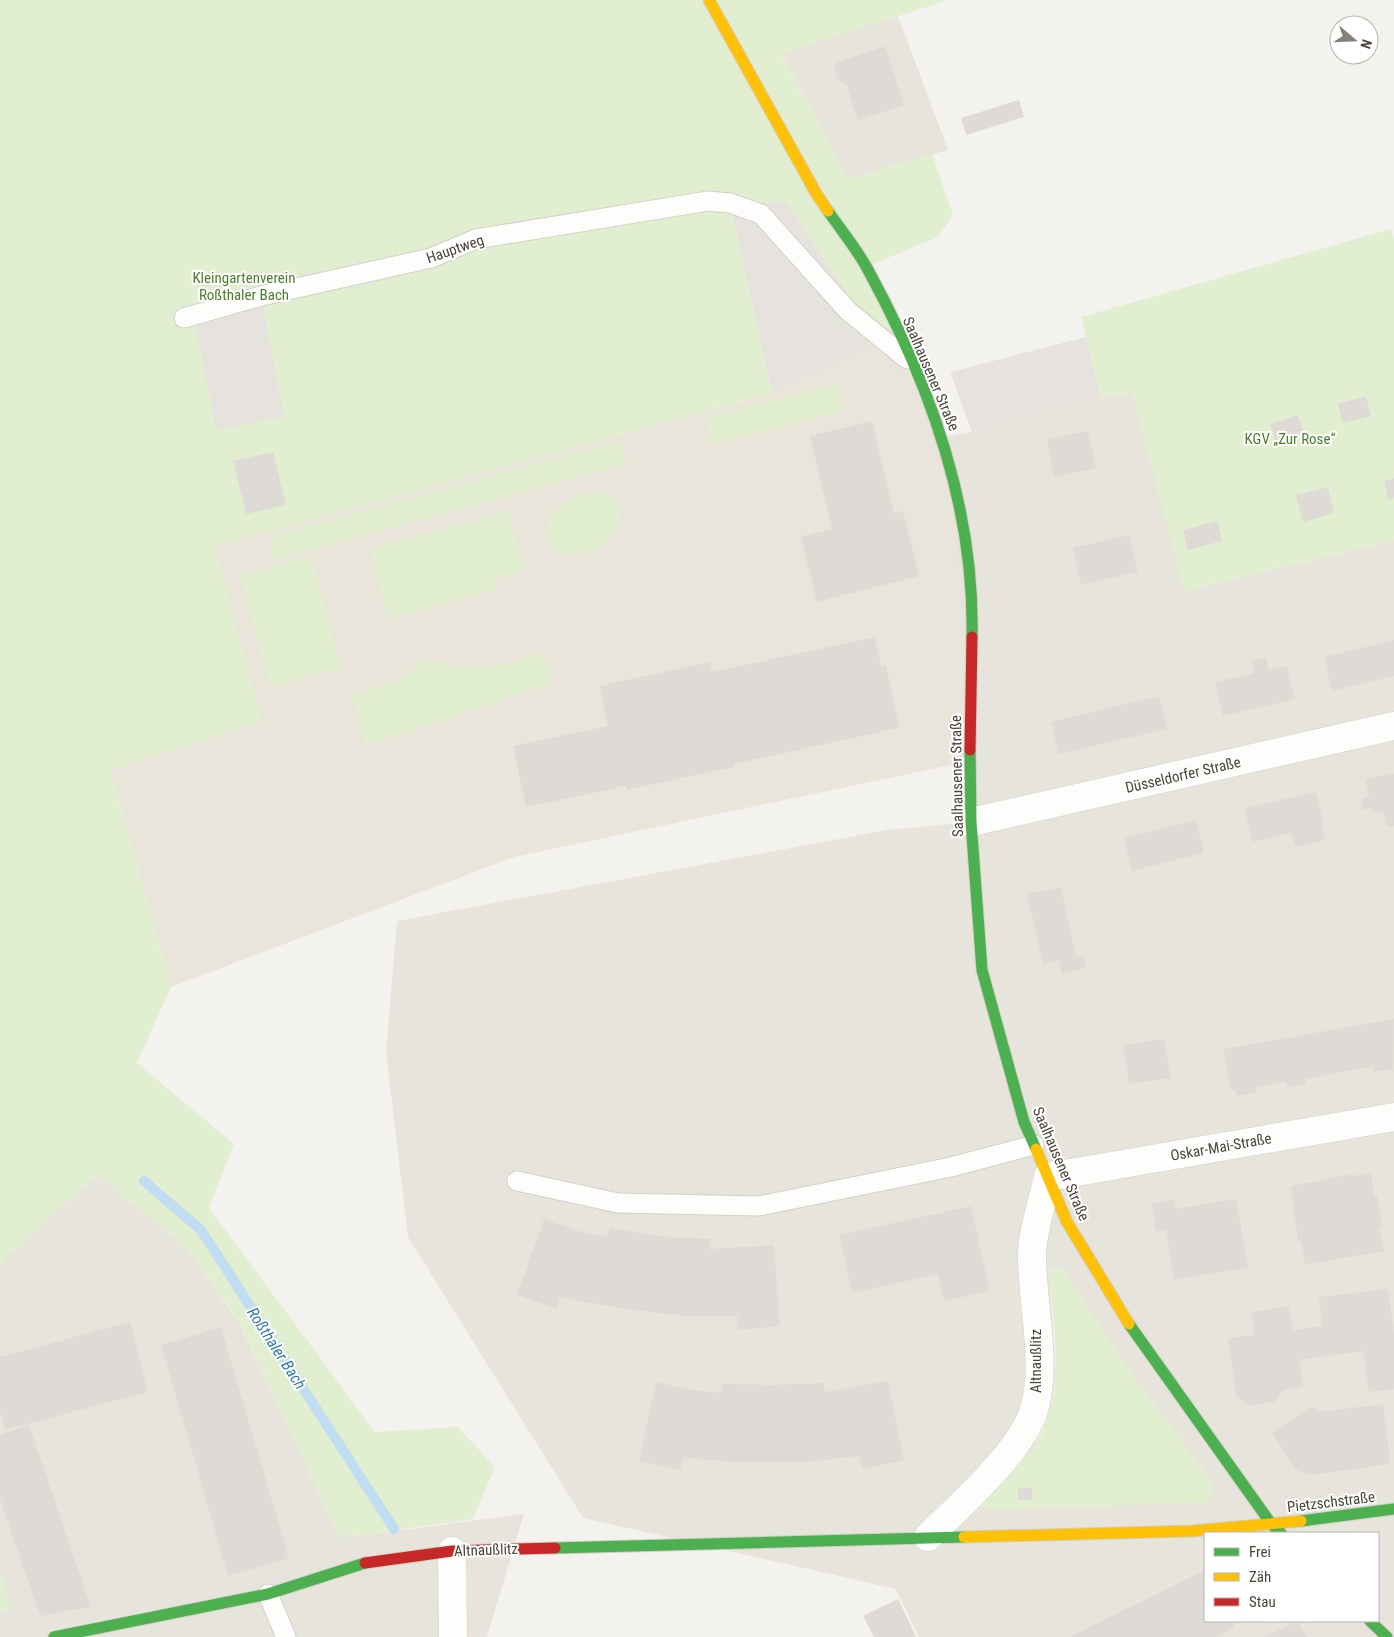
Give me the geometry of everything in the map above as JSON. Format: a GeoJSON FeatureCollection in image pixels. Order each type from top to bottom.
{"type":"FeatureCollection","features":[{"type":"Feature","properties":{"kind":"street","name":"Saalhausener Straße"},"geometry":{"type":"LineString","coordinates":[[709,0],[816,193],[866,267],[914,365],[942,437],[968,548],[973,662],[970,761],[971,822],[982,970],[1024,1122],[1067,1222],[1121,1312],[1272,1525],[1280,1532]]}},
{"type":"Feature","properties":{"kind":"street","name":"Düsseldorfer Straße"},"geometry":{"type":"LineString","coordinates":[[971,822],[1394,726]]}},
{"type":"Feature","properties":{"kind":"street","name":"Oskar-Mai-Straße"},"geometry":{"type":"LineString","coordinates":[[1048,1177],[1394,1117]]}},
{"type":"Feature","properties":{"kind":"street","name":"Altnaußlitz"},"geometry":{"type":"LineString","coordinates":[[928,1537],[1001,1463],[1022,1434],[1035,1407],[1039,1371],[1032,1253],[1048,1177]]}},
{"type":"Feature","properties":{"kind":"street","name":"Pietzschstraße"},"geometry":{"type":"LineString","coordinates":[[1272,1525],[1394,1509]]}},
{"type":"Feature","properties":{"kind":"street","name":"Altnaußlitz"},"geometry":{"type":"LineString","coordinates":[[54,1637],[161,1618],[268,1594],[359,1564],[452,1551],[1192,1531],[1272,1525]]}},
{"type":"Feature","properties":{"kind":"street"},"geometry":{"type":"LineString","coordinates":[[452,1551],[453,1637]]}},
{"type":"Feature","properties":{"kind":"street"},"geometry":{"type":"LineString","coordinates":[[1371,1622],[1387,1637]]}},
{"type":"Feature","properties":{"kind":"lane","name":"Hauptweg"},"geometry":{"type":"LineString","coordinates":[[184,318],[261,296],[432,258],[476,239],[708,201],[730,203],[761,214],[848,311],[914,365]]}},
{"type":"Feature","properties":{"kind":"lane"},"geometry":{"type":"LineString","coordinates":[[517,1181],[618,1203],[759,1206],[951,1167],[1034,1145]]}},
{"type":"Feature","properties":{"kind":"lane"},"geometry":{"type":"LineString","coordinates":[[268,1594],[286,1637]]}},
{"type":"Feature","properties":{"kind":"shaded area"},"geometry":{"type":"Polygon","coordinates":[[[898,16],[948,150],[847,179],[781,53],[898,16]]]}},
{"type":"Feature","properties":{"kind":"shaded area"},"geometry":{"type":"Polygon","coordinates":[[[730,203],[787,203],[855,306],[839,320],[873,347],[772,393],[730,203]]]}},
{"type":"Feature","properties":{"kind":"shaded area"},"geometry":{"type":"Polygon","coordinates":[[[261,296],[284,417],[216,430],[194,316],[261,296]]]}},
{"type":"Feature","properties":{"kind":"shaded area"},"geometry":{"type":"Polygon","coordinates":[[[1086,337],[1101,397],[972,432],[950,372],[1086,337]]]}},
{"type":"Feature","properties":{"kind":"shaded area"},"geometry":{"type":"Polygon","coordinates":[[[873,347],[914,365],[952,478],[970,761],[514,857],[171,987],[111,770],[261,722],[214,546],[772,393],[873,347]]]}},
{"type":"Feature","properties":{"kind":"shaded area"},"geometry":{"type":"Polygon","coordinates":[[[1132,392],[1185,591],[1394,540],[1394,1637],[919,1637],[896,1589],[583,1518],[408,1237],[386,1052],[397,921],[888,830],[971,822],[942,437],[972,432],[1101,397],[1132,392]],[[1064,1268],[1049,1271],[1056,1374],[1050,1413],[1033,1448],[1010,1474],[1213,1483],[1142,1389],[1096,1323],[1064,1268]]]}},
{"type":"Feature","properties":{"kind":"shaded area"},"geometry":{"type":"Polygon","coordinates":[[[97,1175],[184,1245],[239,1322],[340,1538],[524,1514],[487,1637],[0,1637],[0,1611],[10,1610],[0,1569],[0,1266],[2,1261],[97,1175]]]}},
{"type":"Feature","properties":{"kind":"green space","name":"Kleingartenverein Roßthaler Bach"},"geometry":{"type":"Polygon","coordinates":[[[0,0],[948,0],[781,54],[847,179],[932,154],[953,215],[938,237],[866,267],[914,365],[873,347],[838,320],[848,311],[730,203],[772,393],[215,546],[262,722],[111,770],[171,987],[137,1063],[234,1144],[209,1208],[375,1432],[458,1427],[495,1467],[473,1519],[340,1538],[239,1321],[184,1245],[97,1175],[2,1261],[0,1266],[0,0]]]}},
{"type":"Feature","properties":{"kind":"green space","name":"KGV „Zur Rose“"},"geometry":{"type":"Polygon","coordinates":[[[1391,229],[1394,238],[1394,540],[1184,591],[1132,392],[1101,397],[1081,317],[1391,229]]]}},
{"type":"Feature","properties":{"kind":"green space"},"geometry":{"type":"Polygon","coordinates":[[[836,384],[843,411],[712,445],[706,418],[836,384]]]}},
{"type":"Feature","properties":{"kind":"green space"},"geometry":{"type":"Polygon","coordinates":[[[621,441],[627,464],[275,560],[269,537],[621,441]]]}},
{"type":"Feature","properties":{"kind":"green space"},"geometry":{"type":"Polygon","coordinates":[[[593,492],[607,494],[617,501],[620,516],[618,526],[613,535],[605,543],[584,553],[563,554],[554,549],[545,537],[550,518],[567,501],[593,492]]]}},
{"type":"Feature","properties":{"kind":"green space"},"geometry":{"type":"Polygon","coordinates":[[[508,511],[524,571],[495,579],[497,589],[388,619],[369,549],[508,511]]]}},
{"type":"Feature","properties":{"kind":"green space"},"geometry":{"type":"Polygon","coordinates":[[[311,556],[341,668],[270,687],[240,575],[311,556]]]}},
{"type":"Feature","properties":{"kind":"green space"},"geometry":{"type":"Polygon","coordinates":[[[538,653],[551,665],[550,683],[450,719],[365,745],[352,696],[397,680],[425,660],[460,666],[503,665],[538,653]]]}},
{"type":"Feature","properties":{"kind":"green space"},"geometry":{"type":"Polygon","coordinates":[[[1064,1268],[1136,1378],[1213,1483],[1213,1495],[1207,1503],[983,1510],[978,1502],[1020,1463],[1032,1449],[1044,1429],[1051,1408],[1055,1386],[1056,1363],[1049,1271],[1064,1268]]]}},
{"type":"Feature","properties":{"kind":"green space"},"geometry":{"type":"Polygon","coordinates":[[[0,1569],[10,1610],[0,1611],[0,1569]]]}},
{"type":"Feature","properties":{"kind":"building"},"geometry":{"type":"Polygon","coordinates":[[[885,46],[904,105],[858,120],[846,84],[838,80],[834,69],[838,62],[885,46]]]}},
{"type":"Feature","properties":{"kind":"building"},"geometry":{"type":"Polygon","coordinates":[[[1019,100],[1024,117],[966,135],[961,118],[1019,100]]]}},
{"type":"Feature","properties":{"kind":"building"},"geometry":{"type":"Polygon","coordinates":[[[1366,396],[1371,416],[1343,423],[1338,404],[1366,396]]]}},
{"type":"Feature","properties":{"kind":"building"},"geometry":{"type":"Polygon","coordinates":[[[1298,415],[1304,434],[1276,443],[1270,424],[1298,415]]]}},
{"type":"Feature","properties":{"kind":"building"},"geometry":{"type":"Polygon","coordinates":[[[872,421],[894,513],[903,511],[919,576],[817,602],[801,537],[832,529],[810,436],[872,421]]]}},
{"type":"Feature","properties":{"kind":"building"},"geometry":{"type":"Polygon","coordinates":[[[1088,431],[1096,468],[1054,477],[1047,439],[1088,431]]]}},
{"type":"Feature","properties":{"kind":"building"},"geometry":{"type":"Polygon","coordinates":[[[273,452],[286,505],[246,514],[233,461],[273,452]]]}},
{"type":"Feature","properties":{"kind":"building"},"geometry":{"type":"Polygon","coordinates":[[[1394,478],[1394,498],[1388,500],[1384,481],[1394,478]]]}},
{"type":"Feature","properties":{"kind":"building"},"geometry":{"type":"Polygon","coordinates":[[[1328,487],[1334,513],[1303,522],[1296,495],[1328,487]]]}},
{"type":"Feature","properties":{"kind":"building"},"geometry":{"type":"Polygon","coordinates":[[[1217,521],[1222,541],[1188,550],[1183,530],[1217,521]]]}},
{"type":"Feature","properties":{"kind":"building"},"geometry":{"type":"Polygon","coordinates":[[[1129,535],[1138,572],[1081,585],[1073,548],[1129,535]]]}},
{"type":"Feature","properties":{"kind":"building"},"geometry":{"type":"Polygon","coordinates":[[[875,637],[881,666],[886,665],[899,728],[733,764],[734,767],[626,790],[626,786],[526,807],[513,746],[608,726],[599,686],[710,662],[712,672],[875,637]]]}},
{"type":"Feature","properties":{"kind":"building"},"geometry":{"type":"Polygon","coordinates":[[[1394,640],[1394,676],[1332,691],[1324,657],[1394,640]]]}},
{"type":"Feature","properties":{"kind":"building"},"geometry":{"type":"Polygon","coordinates":[[[1266,658],[1269,670],[1287,666],[1295,699],[1223,716],[1215,682],[1254,673],[1251,661],[1266,658]]]}},
{"type":"Feature","properties":{"kind":"building"},"geometry":{"type":"Polygon","coordinates":[[[1159,696],[1167,729],[1059,754],[1051,722],[1159,696]]]}},
{"type":"Feature","properties":{"kind":"building"},"geometry":{"type":"Polygon","coordinates":[[[1394,773],[1394,826],[1387,827],[1383,811],[1373,813],[1372,808],[1363,810],[1361,799],[1369,796],[1365,779],[1394,773]]]}},
{"type":"Feature","properties":{"kind":"building"},"geometry":{"type":"Polygon","coordinates":[[[1316,792],[1324,825],[1322,826],[1325,840],[1295,847],[1291,833],[1252,842],[1244,808],[1316,792]]]}},
{"type":"Feature","properties":{"kind":"building"},"geometry":{"type":"Polygon","coordinates":[[[1196,820],[1204,853],[1132,871],[1124,838],[1196,820]]]}},
{"type":"Feature","properties":{"kind":"building"},"geometry":{"type":"Polygon","coordinates":[[[1061,887],[1076,957],[1083,955],[1086,968],[1062,974],[1059,960],[1043,964],[1027,894],[1061,887]]]}},
{"type":"Feature","properties":{"kind":"building"},"geometry":{"type":"Polygon","coordinates":[[[1394,1019],[1393,1069],[1374,1072],[1373,1066],[1305,1079],[1306,1084],[1287,1088],[1286,1082],[1255,1087],[1256,1093],[1237,1096],[1236,1090],[1231,1091],[1223,1049],[1394,1019]]]}},
{"type":"Feature","properties":{"kind":"building"},"geometry":{"type":"Polygon","coordinates":[[[1164,1039],[1171,1078],[1129,1084],[1123,1045],[1164,1039]]]}},
{"type":"Feature","properties":{"kind":"building"},"geometry":{"type":"Polygon","coordinates":[[[1371,1173],[1374,1195],[1377,1195],[1383,1227],[1379,1227],[1384,1251],[1305,1265],[1301,1241],[1298,1242],[1291,1186],[1351,1174],[1351,1176],[1371,1173]]]}},
{"type":"Feature","properties":{"kind":"building"},"geometry":{"type":"Polygon","coordinates":[[[1236,1199],[1248,1268],[1174,1280],[1166,1230],[1156,1231],[1152,1204],[1174,1200],[1175,1209],[1236,1199]]]}},
{"type":"Feature","properties":{"kind":"building"},"geometry":{"type":"Polygon","coordinates":[[[971,1206],[990,1291],[944,1301],[938,1274],[852,1293],[839,1235],[971,1206]]]}},
{"type":"Feature","properties":{"kind":"building"},"geometry":{"type":"Polygon","coordinates":[[[544,1219],[578,1231],[607,1237],[610,1228],[658,1236],[710,1239],[710,1249],[774,1245],[780,1326],[738,1330],[737,1316],[684,1316],[612,1307],[560,1297],[557,1309],[517,1295],[544,1219]]]}},
{"type":"Feature","properties":{"kind":"building"},"geometry":{"type":"Polygon","coordinates":[[[1388,1289],[1394,1333],[1394,1389],[1369,1392],[1363,1351],[1299,1360],[1303,1387],[1284,1390],[1275,1402],[1249,1406],[1236,1396],[1228,1338],[1254,1335],[1251,1312],[1289,1306],[1293,1330],[1322,1326],[1319,1297],[1388,1289]]]}},
{"type":"Feature","properties":{"kind":"building"},"geometry":{"type":"Polygon","coordinates":[[[130,1322],[148,1392],[5,1430],[0,1411],[0,1357],[130,1322]]]}},
{"type":"Feature","properties":{"kind":"building"},"geometry":{"type":"Polygon","coordinates":[[[221,1327],[289,1558],[228,1576],[161,1345],[221,1327]]]}},
{"type":"Feature","properties":{"kind":"building"},"geometry":{"type":"Polygon","coordinates":[[[888,1381],[904,1460],[863,1469],[859,1456],[807,1462],[735,1462],[683,1458],[680,1470],[639,1461],[656,1382],[692,1390],[721,1393],[723,1384],[823,1383],[825,1392],[888,1381]]]}},
{"type":"Feature","properties":{"kind":"building"},"geometry":{"type":"Polygon","coordinates":[[[1383,1404],[1390,1464],[1311,1475],[1296,1470],[1272,1433],[1313,1406],[1318,1412],[1383,1404]]]}},
{"type":"Feature","properties":{"kind":"building"},"geometry":{"type":"Polygon","coordinates":[[[29,1425],[91,1607],[40,1616],[0,1499],[0,1435],[29,1425]]]}},
{"type":"Feature","properties":{"kind":"building"},"geometry":{"type":"Polygon","coordinates":[[[1018,1488],[1032,1488],[1032,1500],[1018,1500],[1018,1488]]]}},
{"type":"Feature","properties":{"kind":"building"},"geometry":{"type":"Polygon","coordinates":[[[1204,1570],[1204,1622],[1232,1622],[1235,1628],[1217,1637],[1070,1637],[1204,1570]]]}},
{"type":"Feature","properties":{"kind":"building"},"geometry":{"type":"Polygon","coordinates":[[[898,1599],[916,1637],[874,1637],[863,1616],[898,1599]]]}},
{"type":"Feature","properties":{"kind":"building"},"geometry":{"type":"Polygon","coordinates":[[[1298,1622],[1307,1637],[1265,1637],[1298,1622]]]}},
{"type":"Feature","properties":{"kind":"waterway","name":"Roßthaler Bach"},"geometry":{"type":"LineString","coordinates":[[144,1181],[201,1230],[394,1529]]}},
{"type":"Feature","properties":{"kind":"traffic: fast"},"geometry":{"type":"LineString","coordinates":[[828,211],[863,261],[889,311],[910,355],[944,446],[966,540],[971,588],[972,637]]}},
{"type":"Feature","properties":{"kind":"traffic: fast"},"geometry":{"type":"LineString","coordinates":[[970,750],[971,822],[982,970],[1024,1122],[1036,1149]]}},
{"type":"Feature","properties":{"kind":"traffic: fast"},"geometry":{"type":"LineString","coordinates":[[1129,1324],[1272,1525],[1280,1532]]}},
{"type":"Feature","properties":{"kind":"traffic: fast"},"geometry":{"type":"LineString","coordinates":[[1301,1521],[1394,1509]]}},
{"type":"Feature","properties":{"kind":"traffic: fast"},"geometry":{"type":"LineString","coordinates":[[555,1548],[964,1537]]}},
{"type":"Feature","properties":{"kind":"traffic: fast"},"geometry":{"type":"LineString","coordinates":[[54,1637],[268,1594],[365,1563]]}},
{"type":"Feature","properties":{"kind":"traffic: fast"},"geometry":{"type":"LineString","coordinates":[[1371,1622],[1387,1637]]}},
{"type":"Feature","properties":{"kind":"traffic: slow"},"geometry":{"type":"LineString","coordinates":[[709,0],[816,193],[828,211]]}},
{"type":"Feature","properties":{"kind":"traffic: slow"},"geometry":{"type":"LineString","coordinates":[[1036,1149],[1067,1222],[1129,1324]]}},
{"type":"Feature","properties":{"kind":"traffic: slow"},"geometry":{"type":"LineString","coordinates":[[964,1537],[1192,1531],[1301,1521]]}},
{"type":"Feature","properties":{"kind":"traffic: jam"},"geometry":{"type":"LineString","coordinates":[[970,750],[972,637]]}},
{"type":"Feature","properties":{"kind":"traffic: jam"},"geometry":{"type":"LineString","coordinates":[[365,1563],[452,1551],[555,1548]]}}]}
